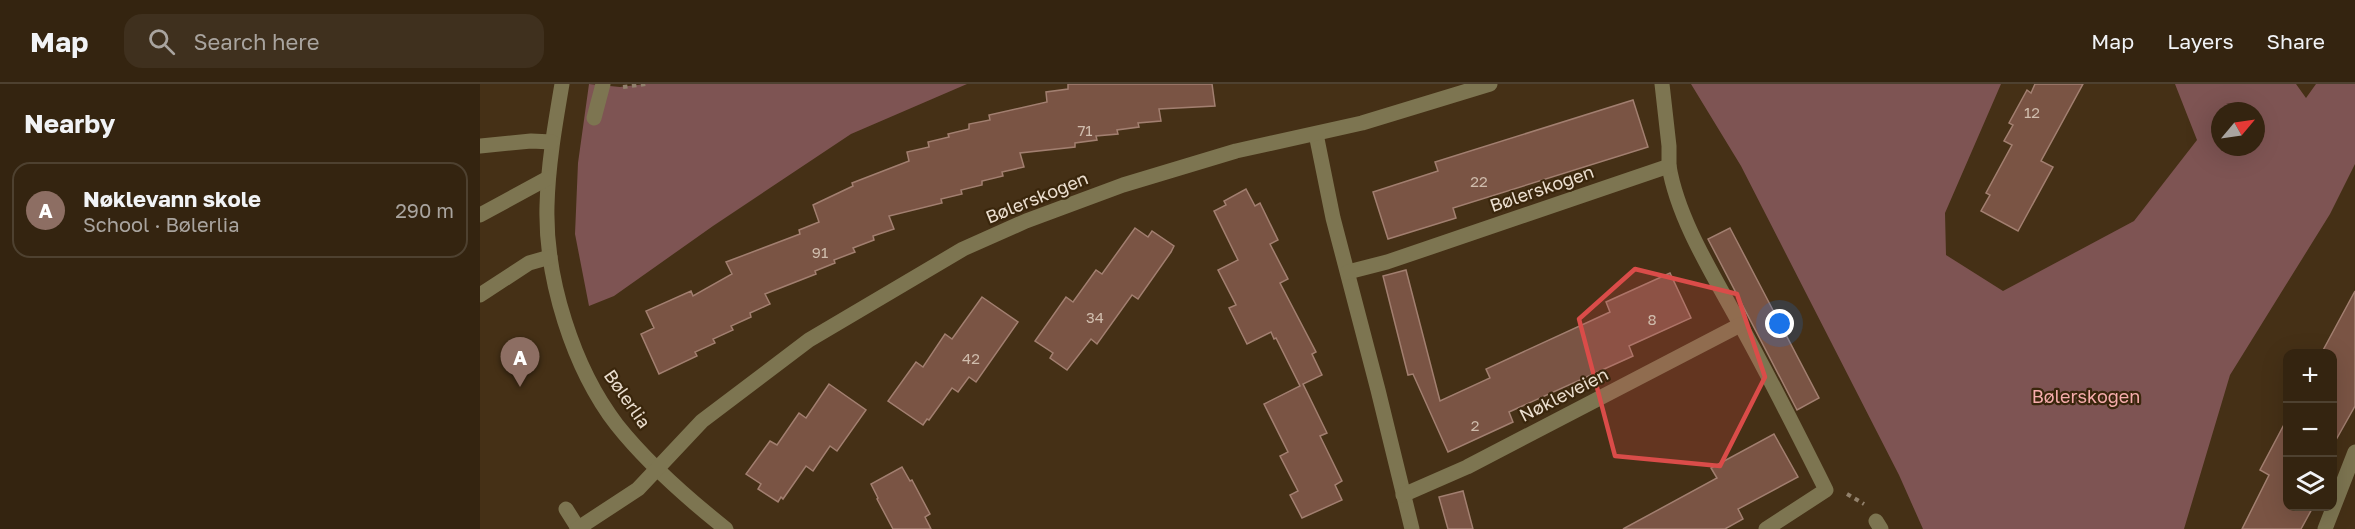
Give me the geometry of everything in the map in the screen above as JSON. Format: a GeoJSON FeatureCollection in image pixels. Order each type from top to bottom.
{"type":"FeatureCollection","features":[{"type":"Feature","properties":{"kind":"street","name":"Bølerlia"},"geometry":{"type":"LineString","coordinates":[[562,84],[552,142],[546,208],[550,257],[560,304],[585,373],[616,423],[657,468],[725,529]]}},
{"type":"Feature","properties":{"kind":"street"},"geometry":{"type":"LineString","coordinates":[[594,118],[603,84]]}},
{"type":"Feature","properties":{"kind":"street","name":"Bølerskogen"},"geometry":{"type":"LineString","coordinates":[[578,529],[638,489],[702,421],[809,340],[963,249],[1026,221],[1123,185],[1236,151],[1362,123],[1490,84]]}},
{"type":"Feature","properties":{"kind":"street"},"geometry":{"type":"LineString","coordinates":[[1662,84],[1672,185],[1706,264],[1826,490],[1766,529]]}},
{"type":"Feature","properties":{"kind":"street"},"geometry":{"type":"LineString","coordinates":[[1316,134],[1333,218],[1412,529]]}},
{"type":"Feature","properties":{"kind":"street"},"geometry":{"type":"LineString","coordinates":[[480,146],[531,141],[552,142]]}},
{"type":"Feature","properties":{"kind":"street","name":"Bølerskogen"},"geometry":{"type":"LineString","coordinates":[[1348,272],[1387,262],[1669,166]]}},
{"type":"Feature","properties":{"kind":"street"},"geometry":{"type":"LineString","coordinates":[[480,215],[548,178]]}},
{"type":"Feature","properties":{"kind":"street"},"geometry":{"type":"LineString","coordinates":[[480,295],[528,263],[550,257]]}},
{"type":"Feature","properties":{"kind":"street","name":"Nøkleveien"},"geometry":{"type":"LineString","coordinates":[[1403,495],[1467,467],[1740,325]]}},
{"type":"Feature","properties":{"kind":"street"},"geometry":{"type":"LineString","coordinates":[[2325,529],[2355,452]]}},
{"type":"Feature","properties":{"kind":"street"},"geometry":{"type":"LineString","coordinates":[[566,508],[578,529]]}},
{"type":"Feature","properties":{"kind":"path"},"geometry":{"type":"LineString","coordinates":[[1826,490],[1845,493],[1856,499],[1863,504],[1878,525]]}},
{"type":"Feature","properties":{"kind":"highlighted area"},"geometry":{"type":"Polygon","coordinates":[[[1635,269],[1737,294],[1765,377],[1720,466],[1615,456],[1579,319],[1635,269]]]}},
{"type":"Feature","properties":{"kind":"green space"},"geometry":{"type":"Polygon","coordinates":[[[589,84],[620,87],[646,84],[967,84],[851,134],[713,226],[614,296],[589,306],[575,234],[578,163],[589,84]]]}},
{"type":"Feature","properties":{"kind":"green space","name":"Bølerskogen"},"geometry":{"type":"Polygon","coordinates":[[[1691,84],[2001,84],[1945,213],[1946,255],[2003,291],[2134,221],[2197,140],[2175,84],[2296,84],[2306,98],[2316,84],[2355,84],[2355,164],[2330,214],[2230,375],[2184,529],[1923,529],[1899,475],[1741,166],[1691,84]]]}},
{"type":"Feature","properties":{"kind":"building"},"geometry":{"type":"Polygon","coordinates":[[[1068,84],[1212,84],[1215,106],[1159,109],[1161,121],[1138,123],[1139,127],[1117,130],[1118,134],[1096,136],[1097,140],[1075,143],[1075,147],[1020,153],[1024,167],[1002,172],[1003,176],[982,181],[982,185],[961,190],[962,194],[941,199],[942,203],[889,216],[894,229],[873,236],[874,240],[853,248],[855,252],[834,260],[835,263],[815,271],[816,274],[765,294],[770,304],[750,313],[751,317],[731,326],[733,330],[713,339],[715,343],[695,352],[697,356],[659,374],[641,334],[654,328],[646,311],[691,291],[693,296],[732,274],[726,262],[800,234],[799,230],[819,222],[813,205],[853,186],[852,183],[909,161],[907,152],[929,147],[928,142],[969,129],[969,124],[990,120],[989,115],[1047,102],[1046,92],[1068,89],[1068,84]]]}},
{"type":"Feature","properties":{"kind":"building"},"geometry":{"type":"Polygon","coordinates":[[[2035,84],[2083,84],[2041,161],[2053,167],[2018,231],[1981,211],[1990,195],[1986,193],[2012,145],[2004,141],[2013,125],[2009,123],[2027,90],[2031,93],[2035,84]]]}},
{"type":"Feature","properties":{"kind":"building"},"geometry":{"type":"Polygon","coordinates":[[[1633,100],[1648,147],[1453,208],[1456,218],[1388,239],[1373,192],[1438,171],[1435,162],[1633,100]]]}},
{"type":"Feature","properties":{"kind":"building"},"geometry":{"type":"Polygon","coordinates":[[[1246,189],[1255,206],[1260,203],[1278,240],[1270,244],[1288,279],[1280,283],[1316,352],[1312,354],[1322,375],[1303,384],[1327,433],[1320,436],[1342,481],[1335,485],[1342,500],[1302,518],[1290,495],[1298,491],[1280,456],[1288,452],[1264,404],[1300,386],[1271,332],[1247,344],[1229,308],[1236,305],[1218,270],[1238,260],[1214,211],[1226,205],[1224,201],[1246,189]]]}},
{"type":"Feature","properties":{"kind":"building"},"geometry":{"type":"Polygon","coordinates":[[[1135,228],[1148,237],[1152,231],[1174,246],[1138,299],[1132,295],[1097,344],[1091,339],[1067,370],[1050,358],[1053,353],[1035,341],[1066,297],[1073,302],[1096,270],[1102,274],[1135,228]]]}},
{"type":"Feature","properties":{"kind":"building"},"geometry":{"type":"Polygon","coordinates":[[[1730,228],[1819,398],[1797,410],[1708,239],[1730,228]]]}},
{"type":"Feature","properties":{"kind":"building"},"geometry":{"type":"Polygon","coordinates":[[[1406,270],[1440,401],[1490,378],[1486,369],[1610,312],[1606,302],[1670,273],[1691,318],[1629,346],[1633,356],[1509,412],[1513,422],[1448,452],[1413,374],[1408,375],[1383,276],[1406,270]]]}},
{"type":"Feature","properties":{"kind":"building"},"geometry":{"type":"Polygon","coordinates":[[[2355,291],[2355,406],[2337,438],[2337,349],[2324,349],[2355,291]]]}},
{"type":"Feature","properties":{"kind":"building"},"geometry":{"type":"Polygon","coordinates":[[[982,297],[1018,322],[976,382],[969,377],[958,392],[952,388],[923,425],[888,401],[916,362],[923,367],[945,334],[952,339],[982,297]]]}},
{"type":"Feature","properties":{"kind":"building"},"geometry":{"type":"Polygon","coordinates":[[[829,384],[866,410],[837,451],[830,446],[813,471],[806,466],[783,499],[781,497],[778,502],[758,489],[761,484],[746,474],[770,441],[777,445],[799,413],[806,418],[829,384]]]}},
{"type":"Feature","properties":{"kind":"building"},"geometry":{"type":"Polygon","coordinates":[[[2283,426],[2283,511],[2311,511],[2301,529],[2242,529],[2269,475],[2260,470],[2283,426]]]}},
{"type":"Feature","properties":{"kind":"building"},"geometry":{"type":"Polygon","coordinates":[[[1774,434],[1798,477],[1738,509],[1743,519],[1725,529],[1623,529],[1717,478],[1711,468],[1774,434]]]}},
{"type":"Feature","properties":{"kind":"building"},"geometry":{"type":"Polygon","coordinates":[[[902,467],[910,481],[912,480],[930,514],[925,517],[931,529],[893,529],[877,499],[871,484],[902,467]]]}},
{"type":"Feature","properties":{"kind":"building"},"geometry":{"type":"Polygon","coordinates":[[[1463,491],[1473,529],[1448,529],[1439,497],[1463,491]]]}},
{"type":"Feature","properties":{"kind":"place","name":"Nøklevann skole"},"geometry":{"type":"Point","coordinates":[520,387]}}]}
